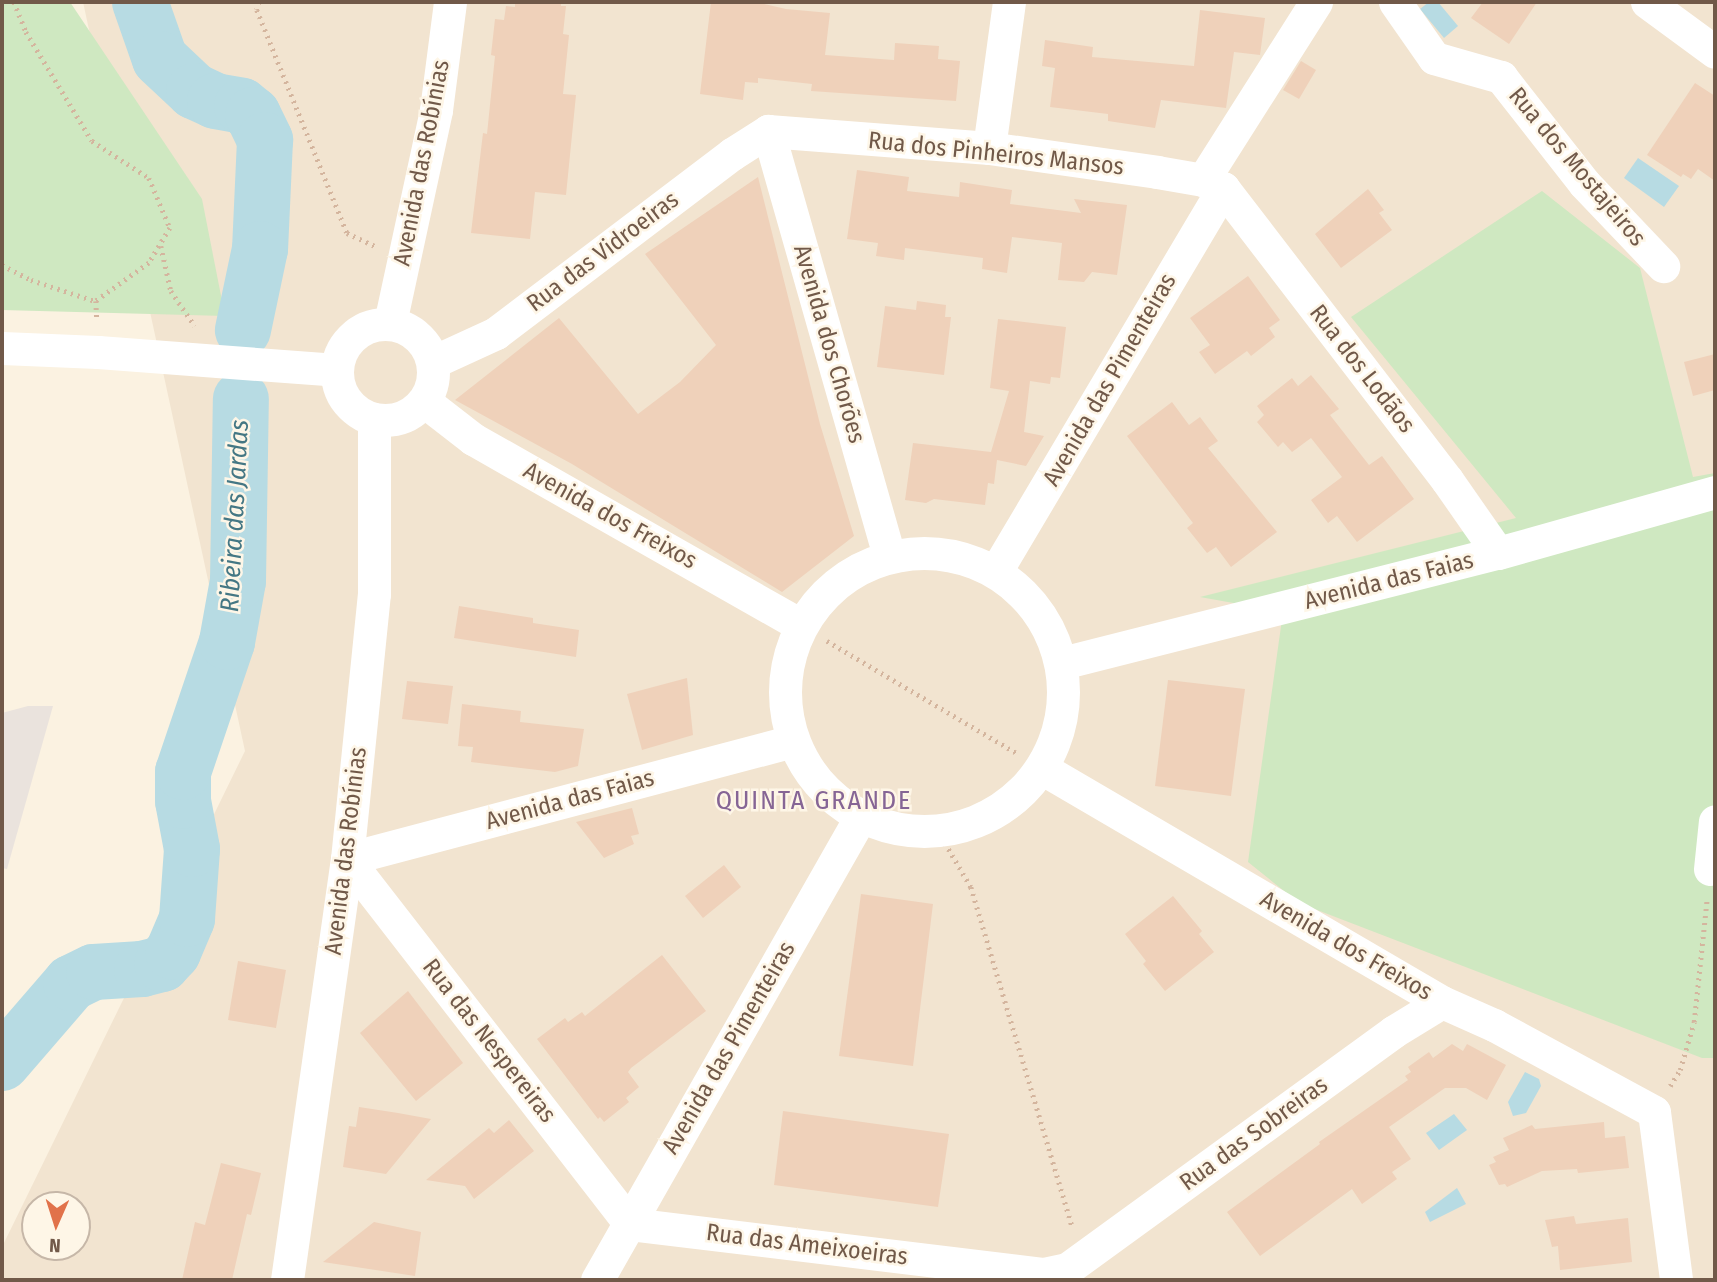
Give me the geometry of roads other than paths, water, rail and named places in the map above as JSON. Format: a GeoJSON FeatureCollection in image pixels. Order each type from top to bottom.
{"type":"FeatureCollection","features":[{"type":"Feature","properties":{"kind":"street","name":"Avenida das Robínias"},"geometry":{"type":"LineString","coordinates":[[390,323],[436,110],[450,2]]}},
{"type":"Feature","properties":{"kind":"street"},"geometry":{"type":"LineString","coordinates":[[989,148],[1009,2]]}},
{"type":"Feature","properties":{"kind":"street","name":"Avenida das Pimenteiras"},"geometry":{"type":"LineString","coordinates":[[996,570],[1316,2]]}},
{"type":"Feature","properties":{"kind":"street","name":"Rua dos Mostajeiros"},"geometry":{"type":"LineString","coordinates":[[1395,2],[1434,58],[1501,77],[1584,183],[1662,266]]}},
{"type":"Feature","properties":{"kind":"street"},"geometry":{"type":"LineString","coordinates":[[1647,2],[1715,52]]}},
{"type":"Feature","properties":{"kind":"street","name":"Rua dos Pinheiros Mansos"},"geometry":{"type":"LineString","coordinates":[[768,131],[989,148],[1213,184]]}},
{"type":"Feature","properties":{"kind":"street","name":"Rua das Vidroeiras"},"geometry":{"type":"LineString","coordinates":[[433,362],[496,333],[732,154],[768,131]]}},
{"type":"Feature","properties":{"kind":"street","name":"Avenida dos Chorões"},"geometry":{"type":"LineString","coordinates":[[768,131],[889,556]]}},
{"type":"Feature","properties":{"kind":"street","name":"Rua dos Lodãos"},"geometry":{"type":"LineString","coordinates":[[1213,184],[1447,480],[1498,553]]}},
{"type":"Feature","properties":{"kind":"street"},"geometry":{"type":"LineString","coordinates":[[390,323],[418,335],[428,347],[433,362],[434,376],[424,401],[402,417],[374,419],[359,412],[346,401],[339,386],[339,355],[347,341],[359,330],[390,323]]}},
{"type":"Feature","properties":{"kind":"street"},"geometry":{"type":"LineString","coordinates":[[2,348],[98,352],[337,370]]}},
{"type":"Feature","properties":{"kind":"street","name":"Avenida dos Freixos"},"geometry":{"type":"LineString","coordinates":[[424,401],[473,439],[800,625]]}},
{"type":"Feature","properties":{"kind":"street","name":"Avenida das Robínias"},"geometry":{"type":"LineString","coordinates":[[287,1280],[347,859],[374,594],[374,419]]}},
{"type":"Feature","properties":{"kind":"street","name":"Avenida das Faias"},"geometry":{"type":"LineString","coordinates":[[1062,663],[1498,553],[1715,492]]}},
{"type":"Feature","properties":{"kind":"street"},"geometry":{"type":"LineString","coordinates":[[928,552],[972,561],[996,570],[1028,598],[1049,628],[1062,663],[1064,702],[1056,739],[1043,769],[1011,802],[976,821],[938,831],[898,829],[861,816],[833,798],[810,773],[793,741],[784,705],[786,663],[800,625],[823,594],[854,570],[889,556],[928,552]]}},
{"type":"Feature","properties":{"kind":"street","name":"Avenida das Faias"},"geometry":{"type":"LineString","coordinates":[[347,859],[793,741]]}},
{"type":"Feature","properties":{"kind":"street","name":"Avenida dos Freixos"},"geometry":{"type":"LineString","coordinates":[[1043,769],[1442,1002],[1494,1025],[1654,1112],[1676,1280]]}},
{"type":"Feature","properties":{"kind":"street","name":"Avenida das Pimenteiras"},"geometry":{"type":"LineString","coordinates":[[597,1280],[861,816]]}},
{"type":"Feature","properties":{"kind":"street"},"geometry":{"type":"LineString","coordinates":[[1710,869],[1715,821]]}},
{"type":"Feature","properties":{"kind":"street","name":"Rua das Nespereiras"},"geometry":{"type":"LineString","coordinates":[[347,859],[630,1224]]}},
{"type":"Feature","properties":{"kind":"street","name":"Rua das Sobreiras"},"geometry":{"type":"LineString","coordinates":[[1073,1269],[1393,1032],[1442,1002]]}},
{"type":"Feature","properties":{"kind":"street","name":"Rua das Ameixoeiras"},"geometry":{"type":"LineString","coordinates":[[630,1224],[1044,1275],[1073,1269]]}},
{"type":"Feature","properties":{"kind":"water"},"geometry":{"type":"Polygon","coordinates":[[[1429,2],[1438,2],[1458,26],[1444,38],[1420,9],[1429,2]]]}},
{"type":"Feature","properties":{"kind":"water"},"geometry":{"type":"Polygon","coordinates":[[[1638,158],[1679,186],[1664,207],[1624,178],[1638,158]]]}},
{"type":"Feature","properties":{"kind":"water"},"geometry":{"type":"Polygon","coordinates":[[[1525,1072],[1539,1079],[1541,1086],[1526,1113],[1513,1116],[1508,1102],[1525,1072]]]}},
{"type":"Feature","properties":{"kind":"water"},"geometry":{"type":"Polygon","coordinates":[[[1454,1114],[1467,1130],[1439,1150],[1426,1133],[1454,1114]]]}},
{"type":"Feature","properties":{"kind":"water"},"geometry":{"type":"Polygon","coordinates":[[[1457,1188],[1466,1204],[1430,1222],[1425,1212],[1457,1188]]]}},
{"type":"Feature","properties":{"kind":"waterway","name":"Ribeira das Jardas"},"geometry":{"type":"LineString","coordinates":[[140,2],[160,59],[194,91],[215,101],[242,106],[253,115],[265,140],[260,249],[243,330]]}},
{"type":"Feature","properties":{"kind":"waterway","name":"Ribeira das Jardas"},"geometry":{"type":"LineString","coordinates":[[2,1063],[71,983],[94,972],[142,969],[162,964],[173,952],[187,919],[192,849],[183,801],[183,772],[227,642],[238,581],[241,399]]}},
{"type":"Feature","properties":{"kind":"district","name":"QUINTA GRANDE"},"geometry":{"type":"Point","coordinates":[814,801]}}]}
